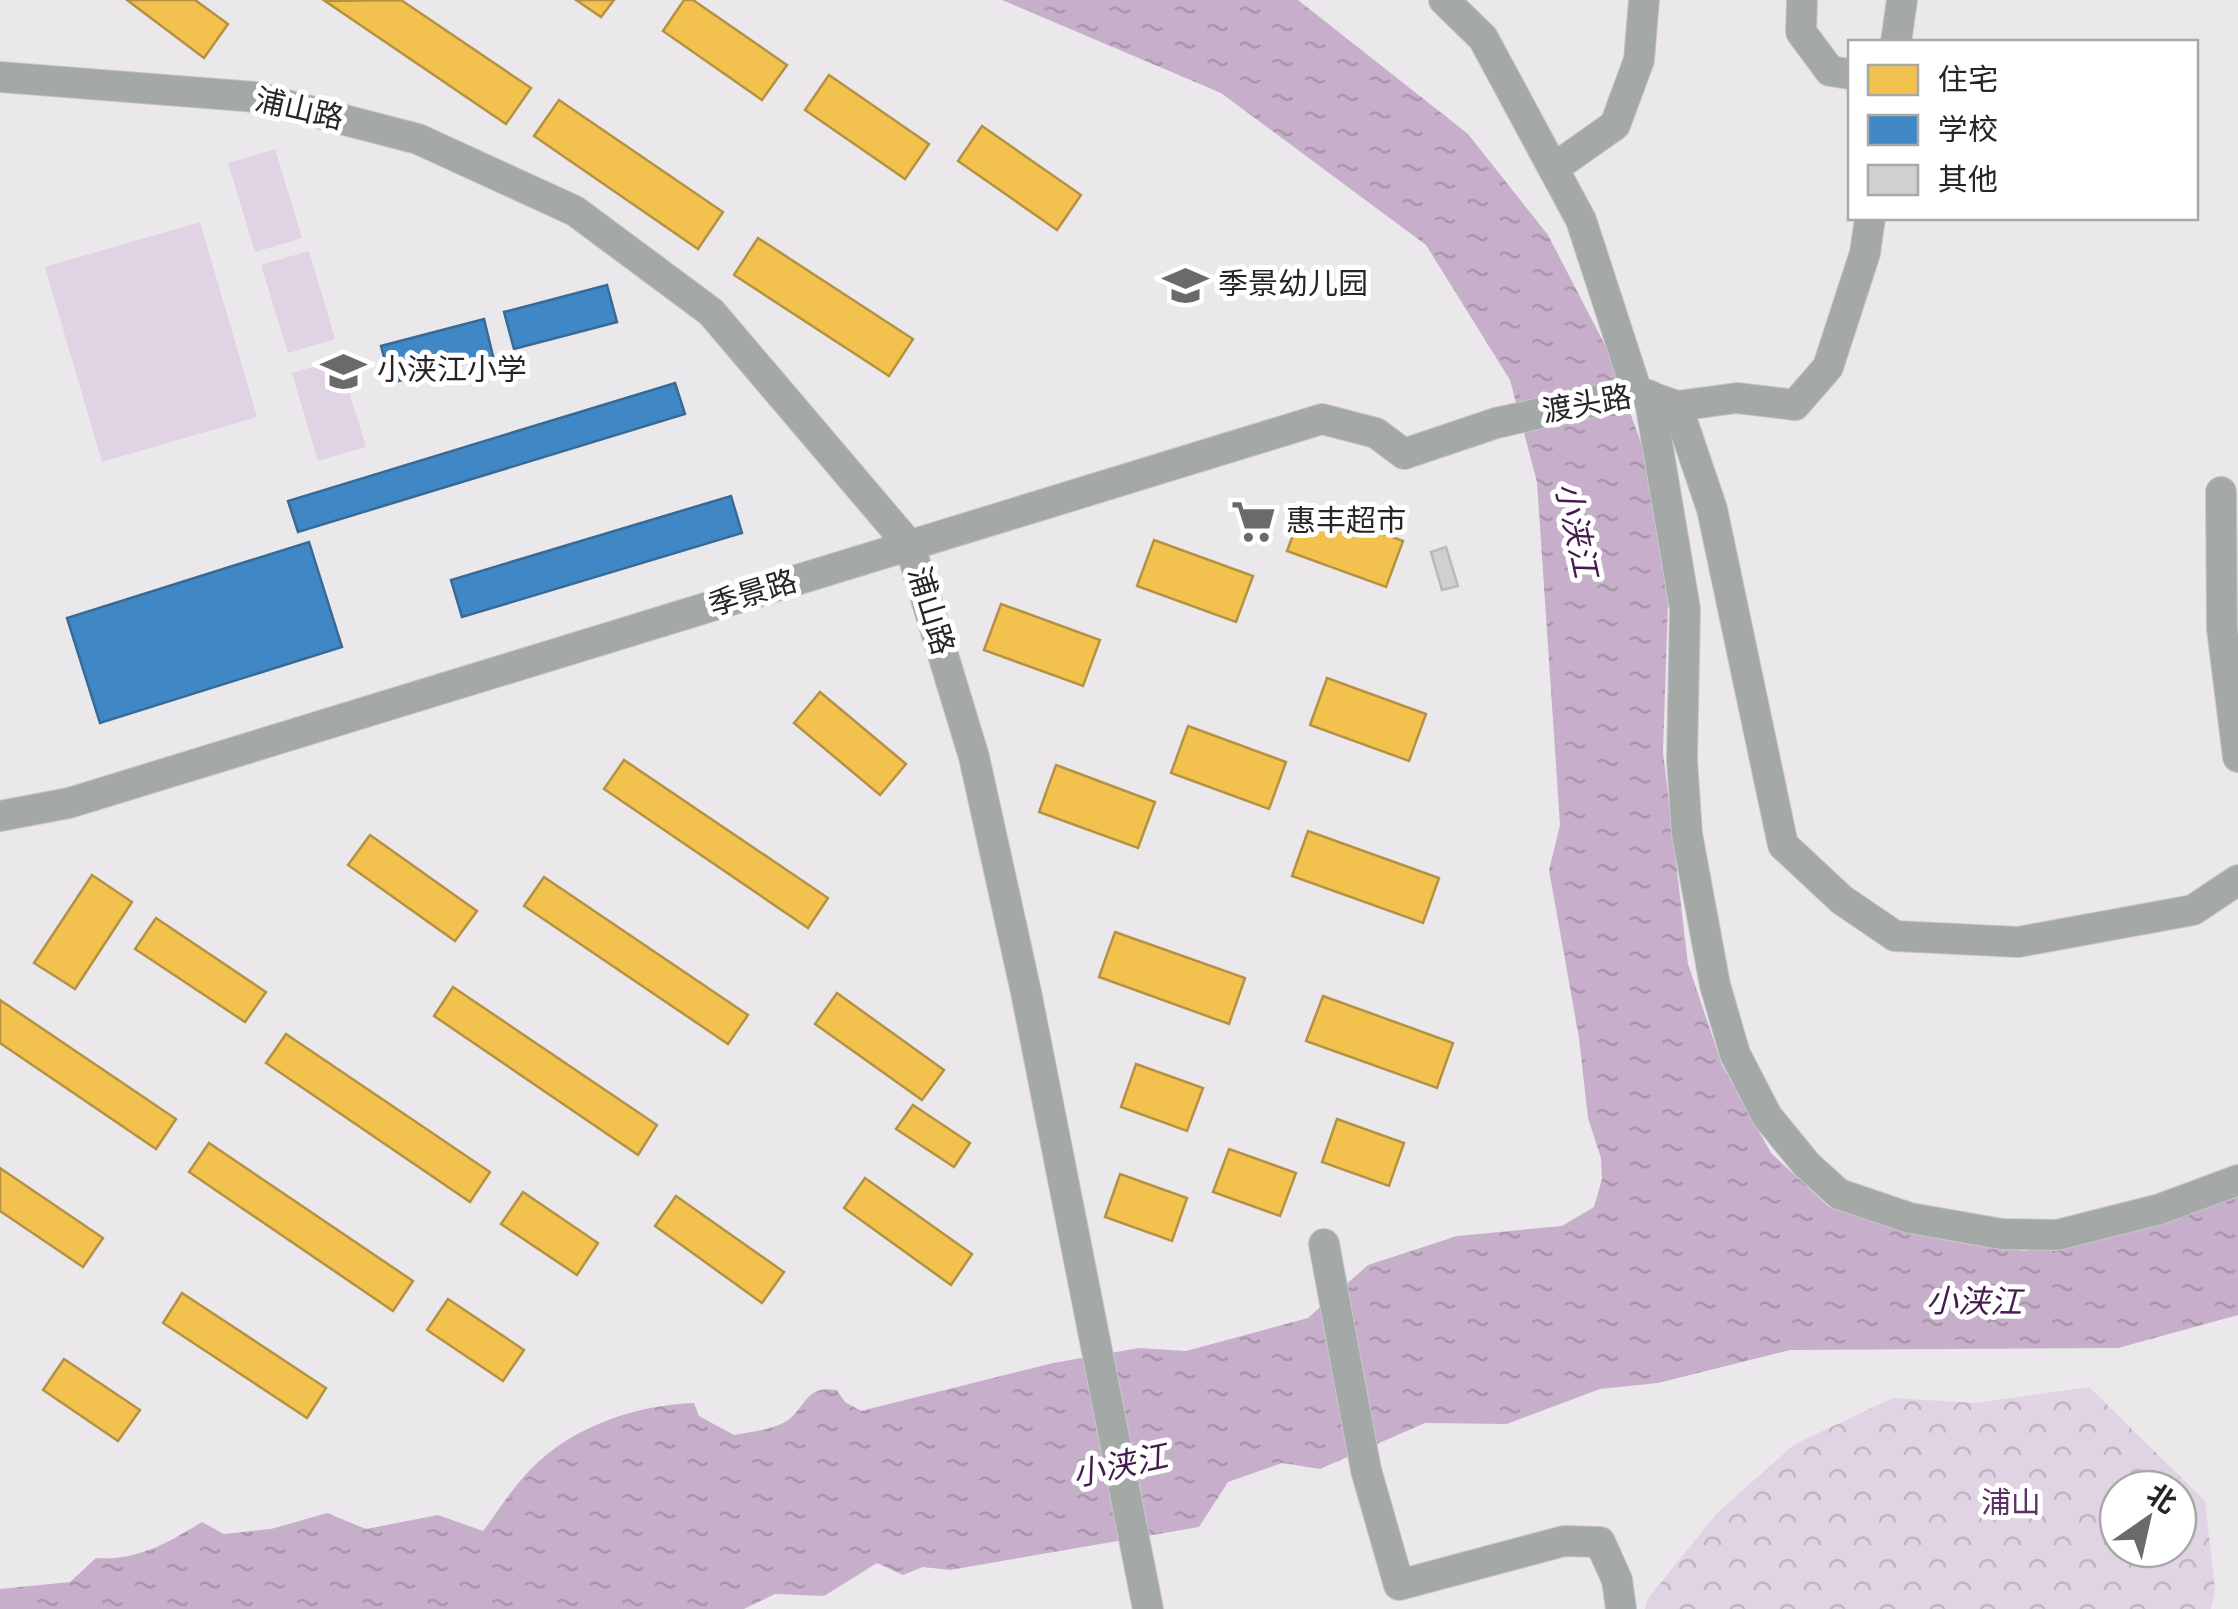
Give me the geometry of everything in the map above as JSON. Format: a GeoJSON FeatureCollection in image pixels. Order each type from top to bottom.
{"type":"FeatureCollection","features":[{"type":"Feature","properties":{"kind":"street"},"geometry":{"type":"LineString","coordinates":[[1444,0],[1483,38],[1554,168],[1581,220],[1654,398],[1712,509],[1783,845],[1842,900],[1895,936],[2018,942],[2193,910],[2238,880]]}},
{"type":"Feature","properties":{"kind":"street"},"geometry":{"type":"LineString","coordinates":[[1554,168],[1616,124],[1639,60],[1644,0]]}},
{"type":"Feature","properties":{"kind":"street"},"geometry":{"type":"LineString","coordinates":[[1802,0],[1801,32],[1830,72],[1848,74]]}},
{"type":"Feature","properties":{"kind":"street"},"geometry":{"type":"LineString","coordinates":[[1896,40],[1902,0]]}},
{"type":"Feature","properties":{"kind":"street","name":"浦山路"},"geometry":{"type":"LineString","coordinates":[[0,77],[256,97],[418,139],[575,211],[711,312],[910,546],[974,757],[1148,1609]]}},
{"type":"Feature","properties":{"kind":"street","name":"渡头路"},"geometry":{"type":"LineString","coordinates":[[1496,423],[1654,398],[1737,398],[1795,405],[1828,367],[1865,253],[1870,220]]}},
{"type":"Feature","properties":{"kind":"street"},"geometry":{"type":"LineString","coordinates":[[1654,398],[1685,609],[1682,760],[1687,834],[1730,1036],[1766,1116],[1806,1165],[1840,1194],[1910,1218],[2002,1234],[2057,1235],[2160,1209],[2238,1180]]}},
{"type":"Feature","properties":{"kind":"street","name":"季景路"},"geometry":{"type":"LineString","coordinates":[[0,816],[69,803],[1322,419],[1376,433],[1404,454],[1496,423]]}},
{"type":"Feature","properties":{"kind":"street"},"geometry":{"type":"LineString","coordinates":[[2221,492],[2222,629],[2238,757]]}},
{"type":"Feature","properties":{"kind":"street"},"geometry":{"type":"LineString","coordinates":[[1324,1244],[1366,1470],[1399,1585],[1564,1541],[1600,1542],[1618,1580],[1621,1609]]}},
{"type":"Feature","properties":{"kind":"green space"},"geometry":{"type":"Polygon","coordinates":[[[275,149],[302,238],[255,252],[228,163],[275,149]]]}},
{"type":"Feature","properties":{"kind":"green space"},"geometry":{"type":"Polygon","coordinates":[[[200,222],[257,417],[102,462],[45,267],[200,222]]]}},
{"type":"Feature","properties":{"kind":"green space"},"geometry":{"type":"Polygon","coordinates":[[[309,251],[335,339],[288,353],[261,265],[309,251]]]}},
{"type":"Feature","properties":{"kind":"green space"},"geometry":{"type":"Polygon","coordinates":[[[339,359],[366,447],[318,461],[292,373],[339,359]]]}},
{"type":"Feature","properties":{"kind":"green space","name":"浦山"},"geometry":{"type":"Polygon","coordinates":[[[2089,1387],[2172,1469],[2098,1469],[2098,1569],[2198,1569],[2198,1494],[2205,1501],[2215,1590],[2211,1609],[1645,1609],[1647,1600],[1717,1513],[1795,1444],[1893,1398],[1975,1403],[2089,1387]]]}},
{"type":"Feature","properties":{"kind":"water","name":"小浃江"},"geometry":{"type":"Polygon","coordinates":[[[1002,0],[1298,0],[1468,134],[1548,235],[1606,347],[1643,448],[1669,572],[1663,752],[1688,964],[1722,1065],[1771,1153],[1829,1207],[2024,1251],[2169,1216],[2238,1189],[2238,1315],[2118,1348],[1790,1350],[1658,1383],[1600,1389],[1507,1424],[1425,1423],[1320,1469],[1282,1463],[1228,1482],[1199,1527],[950,1570],[923,1567],[903,1575],[877,1563],[824,1596],[775,1594],[744,1609],[0,1609],[0,1589],[70,1582],[96,1558],[139,1553],[202,1522],[224,1534],[271,1529],[327,1513],[366,1529],[438,1515],[483,1531],[518,1483],[548,1454],[586,1430],[628,1413],[694,1403],[699,1416],[734,1435],[788,1420],[819,1390],[837,1390],[845,1402],[861,1411],[1053,1363],[1139,1348],[1186,1351],[1308,1318],[1368,1265],[1457,1236],[1562,1226],[1594,1207],[1602,1179],[1601,1158],[1588,1118],[1579,1038],[1549,870],[1560,825],[1537,482],[1510,380],[1426,245],[1221,93],[1002,0]]]}},
{"type":"Feature","properties":{"kind":"building: 住宅"},"geometry":{"type":"Polygon","coordinates":[[[127,0],[195,0],[228,24],[204,58],[127,0]]]}},
{"type":"Feature","properties":{"kind":"building: 住宅"},"geometry":{"type":"Polygon","coordinates":[[[401,0],[531,88],[506,124],[325,1],[401,0]]]}},
{"type":"Feature","properties":{"kind":"building: 住宅"},"geometry":{"type":"Polygon","coordinates":[[[576,0],[614,0],[601,17],[576,0]]]}},
{"type":"Feature","properties":{"kind":"building: 住宅"},"geometry":{"type":"Polygon","coordinates":[[[684,0],[693,0],[787,65],[762,100],[663,31],[684,0]]]}},
{"type":"Feature","properties":{"kind":"building: 住宅"},"geometry":{"type":"Polygon","coordinates":[[[829,75],[929,144],[905,179],[805,110],[829,75]]]}},
{"type":"Feature","properties":{"kind":"building: 住宅"},"geometry":{"type":"Polygon","coordinates":[[[559,100],[723,212],[698,249],[534,136],[559,100]]]}},
{"type":"Feature","properties":{"kind":"building: 住宅"},"geometry":{"type":"Polygon","coordinates":[[[982,126],[1081,195],[1057,230],[958,161],[982,126]]]}},
{"type":"Feature","properties":{"kind":"building: 住宅"},"geometry":{"type":"Polygon","coordinates":[[[758,238],[913,339],[889,376],[734,275],[758,238]]]}},
{"type":"Feature","properties":{"kind":"building: 住宅"},"geometry":{"type":"Polygon","coordinates":[[[1304,505],[1403,541],[1386,587],[1287,551],[1304,505]]]}},
{"type":"Feature","properties":{"kind":"building: 住宅"},"geometry":{"type":"Polygon","coordinates":[[[1154,540],[1253,576],[1236,622],[1137,586],[1154,540]]]}},
{"type":"Feature","properties":{"kind":"building: 住宅"},"geometry":{"type":"Polygon","coordinates":[[[1001,604],[1100,640],[1083,686],[984,650],[1001,604]]]}},
{"type":"Feature","properties":{"kind":"building: 住宅"},"geometry":{"type":"Polygon","coordinates":[[[1327,678],[1426,714],[1409,761],[1310,725],[1327,678]]]}},
{"type":"Feature","properties":{"kind":"building: 住宅"},"geometry":{"type":"Polygon","coordinates":[[[820,692],[906,764],[880,795],[794,723],[820,692]]]}},
{"type":"Feature","properties":{"kind":"building: 住宅"},"geometry":{"type":"Polygon","coordinates":[[[1188,726],[1286,762],[1269,809],[1171,773],[1188,726]]]}},
{"type":"Feature","properties":{"kind":"building: 住宅"},"geometry":{"type":"Polygon","coordinates":[[[624,760],[828,898],[808,928],[604,789],[624,760]]]}},
{"type":"Feature","properties":{"kind":"building: 住宅"},"geometry":{"type":"Polygon","coordinates":[[[1056,765],[1155,802],[1138,848],[1039,812],[1056,765]]]}},
{"type":"Feature","properties":{"kind":"building: 住宅"},"geometry":{"type":"Polygon","coordinates":[[[1308,831],[1439,878],[1423,923],[1292,876],[1308,831]]]}},
{"type":"Feature","properties":{"kind":"building: 住宅"},"geometry":{"type":"Polygon","coordinates":[[[370,835],[477,911],[455,941],[348,865],[370,835]]]}},
{"type":"Feature","properties":{"kind":"building: 住宅"},"geometry":{"type":"Polygon","coordinates":[[[92,875],[132,902],[75,989],[34,963],[92,875]]]}},
{"type":"Feature","properties":{"kind":"building: 住宅"},"geometry":{"type":"Polygon","coordinates":[[[544,877],[748,1015],[728,1044],[524,906],[544,877]]]}},
{"type":"Feature","properties":{"kind":"building: 住宅"},"geometry":{"type":"Polygon","coordinates":[[[156,918],[266,992],[245,1022],[135,949],[156,918]]]}},
{"type":"Feature","properties":{"kind":"building: 住宅"},"geometry":{"type":"Polygon","coordinates":[[[1115,932],[1245,978],[1229,1024],[1099,977],[1115,932]]]}},
{"type":"Feature","properties":{"kind":"building: 住宅"},"geometry":{"type":"Polygon","coordinates":[[[453,987],[657,1125],[638,1155],[434,1016],[453,987]]]}},
{"type":"Feature","properties":{"kind":"building: 住宅"},"geometry":{"type":"Polygon","coordinates":[[[837,993],[944,1070],[922,1100],[815,1024],[837,993]]]}},
{"type":"Feature","properties":{"kind":"building: 住宅"},"geometry":{"type":"Polygon","coordinates":[[[1323,996],[1453,1043],[1437,1088],[1306,1041],[1323,996]]]}},
{"type":"Feature","properties":{"kind":"building: 住宅"},"geometry":{"type":"Polygon","coordinates":[[[0,1000],[176,1119],[156,1149],[0,1043],[0,1000]]]}},
{"type":"Feature","properties":{"kind":"building: 住宅"},"geometry":{"type":"Polygon","coordinates":[[[286,1034],[490,1172],[470,1202],[266,1063],[286,1034]]]}},
{"type":"Feature","properties":{"kind":"building: 住宅"},"geometry":{"type":"Polygon","coordinates":[[[1136,1064],[1203,1088],[1187,1131],[1121,1107],[1136,1064]]]}},
{"type":"Feature","properties":{"kind":"building: 住宅"},"geometry":{"type":"Polygon","coordinates":[[[913,1105],[970,1143],[954,1167],[896,1129],[913,1105]]]}},
{"type":"Feature","properties":{"kind":"building: 住宅"},"geometry":{"type":"Polygon","coordinates":[[[1337,1119],[1404,1143],[1389,1186],[1322,1162],[1337,1119]]]}},
{"type":"Feature","properties":{"kind":"building: 住宅"},"geometry":{"type":"Polygon","coordinates":[[[209,1143],[413,1281],[393,1311],[189,1172],[209,1143]]]}},
{"type":"Feature","properties":{"kind":"building: 住宅"},"geometry":{"type":"Polygon","coordinates":[[[1229,1149],[1296,1173],[1280,1216],[1213,1192],[1229,1149]]]}},
{"type":"Feature","properties":{"kind":"building: 住宅"},"geometry":{"type":"Polygon","coordinates":[[[0,1168],[103,1238],[83,1267],[0,1211],[0,1168]]]}},
{"type":"Feature","properties":{"kind":"building: 住宅"},"geometry":{"type":"Polygon","coordinates":[[[1120,1174],[1187,1198],[1172,1241],[1105,1217],[1120,1174]]]}},
{"type":"Feature","properties":{"kind":"building: 住宅"},"geometry":{"type":"Polygon","coordinates":[[[865,1178],[972,1254],[951,1285],[844,1208],[865,1178]]]}},
{"type":"Feature","properties":{"kind":"building: 住宅"},"geometry":{"type":"Polygon","coordinates":[[[523,1192],[598,1243],[577,1275],[501,1224],[523,1192]]]}},
{"type":"Feature","properties":{"kind":"building: 住宅"},"geometry":{"type":"Polygon","coordinates":[[[676,1196],[784,1272],[762,1303],[655,1226],[676,1196]]]}},
{"type":"Feature","properties":{"kind":"building: 住宅"},"geometry":{"type":"Polygon","coordinates":[[[182,1293],[326,1388],[307,1418],[163,1323],[182,1293]]]}},
{"type":"Feature","properties":{"kind":"building: 住宅"},"geometry":{"type":"Polygon","coordinates":[[[448,1299],[524,1350],[503,1381],[427,1330],[448,1299]]]}},
{"type":"Feature","properties":{"kind":"building: 住宅"},"geometry":{"type":"Polygon","coordinates":[[[64,1359],[140,1410],[118,1441],[43,1390],[64,1359]]]}},
{"type":"Feature","properties":{"kind":"building: 学校"},"geometry":{"type":"Polygon","coordinates":[[[607,285],[617,322],[514,349],[504,312],[607,285]]]}},
{"type":"Feature","properties":{"kind":"building: 学校"},"geometry":{"type":"Polygon","coordinates":[[[484,319],[493,356],[391,383],[381,346],[484,319]]]}},
{"type":"Feature","properties":{"kind":"building: 学校"},"geometry":{"type":"Polygon","coordinates":[[[675,383],[685,414],[298,532],[288,501],[675,383]]]}},
{"type":"Feature","properties":{"kind":"building: 学校"},"geometry":{"type":"Polygon","coordinates":[[[731,496],[742,533],[462,617],[451,580],[731,496]]]}},
{"type":"Feature","properties":{"kind":"building: 学校"},"geometry":{"type":"Polygon","coordinates":[[[309,542],[342,647],[100,723],[67,618],[309,542]]]}},
{"type":"Feature","properties":{"kind":"building: 其他"},"geometry":{"type":"Polygon","coordinates":[[[1446,547],[1458,586],[1442,590],[1431,552],[1446,547]]]}},
{"type":"Feature","properties":{"kind":"place","name":"季景幼儿园"},"geometry":{"type":"Point","coordinates":[1185,285]}},
{"type":"Feature","properties":{"kind":"place","name":"小浃江小学"},"geometry":{"type":"Point","coordinates":[344,371]}},
{"type":"Feature","properties":{"kind":"place","name":"惠丰超市"},"geometry":{"type":"Point","coordinates":[1253,522]}}]}
